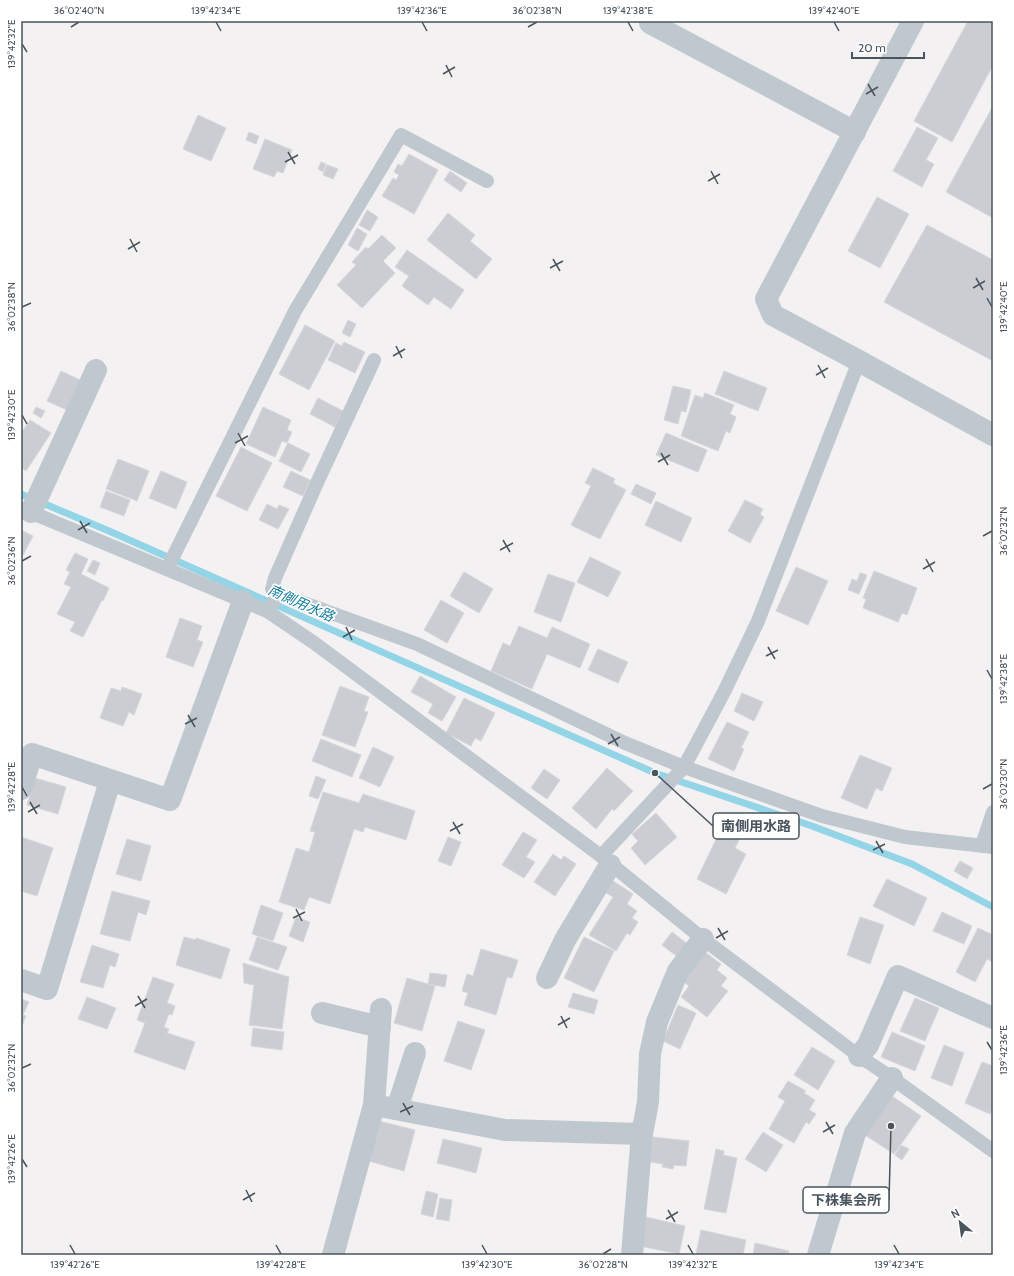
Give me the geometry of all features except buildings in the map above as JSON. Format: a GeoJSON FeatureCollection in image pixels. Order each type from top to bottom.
{"type":"FeatureCollection","features":[{"type":"Feature","properties":{"kind":"street"},"geometry":{"type":"LineString","coordinates":[[651,21],[650,23],[855,132]]}},
{"type":"Feature","properties":{"kind":"street"},"geometry":{"type":"LineString","coordinates":[[914,21],[766,299],[773,315],[860,361],[993,436]]}},
{"type":"Feature","properties":{"kind":"street"},"geometry":{"type":"LineString","coordinates":[[26,510],[96,370]]}},
{"type":"Feature","properties":{"kind":"street"},"geometry":{"type":"LineString","coordinates":[[21,789],[32,754],[170,800],[243,601]]}},
{"type":"Feature","properties":{"kind":"street"},"geometry":{"type":"LineString","coordinates":[[21,980],[48,989],[110,780]]}},
{"type":"Feature","properties":{"kind":"street"},"geometry":{"type":"LineString","coordinates":[[547,978],[605,861]]}},
{"type":"Feature","properties":{"kind":"street"},"geometry":{"type":"LineString","coordinates":[[632,1255],[642,1134],[648,1102],[650,1054],[657,1022],[678,971],[703,939]]}},
{"type":"Feature","properties":{"kind":"street"},"geometry":{"type":"LineString","coordinates":[[859,1056],[868,1045],[898,976],[993,1018]]}},
{"type":"Feature","properties":{"kind":"street"},"geometry":{"type":"LineString","coordinates":[[322,1013],[381,1018],[374,1105],[333,1255]]}},
{"type":"Feature","properties":{"kind":"street"},"geometry":{"type":"LineString","coordinates":[[397,1109],[415,1053]]}},
{"type":"Feature","properties":{"kind":"street"},"geometry":{"type":"LineString","coordinates":[[818,1255],[855,1133],[892,1078]]}},
{"type":"Feature","properties":{"kind":"street"},"geometry":{"type":"LineString","coordinates":[[374,1105],[505,1130],[642,1134]]}},
{"type":"Feature","properties":{"kind":"lane"},"geometry":{"type":"LineString","coordinates":[[167,569],[295,311],[401,135],[487,181]]}},
{"type":"Feature","properties":{"kind":"lane"},"geometry":{"type":"LineString","coordinates":[[374,360],[316,485],[275,578],[272,589],[280,594],[417,644],[625,743],[684,767],[822,816],[906,837],[987,846],[993,812]]}},
{"type":"Feature","properties":{"kind":"lane"},"geometry":{"type":"LineString","coordinates":[[605,861],[684,767],[724,692],[758,621],[860,361]]}},
{"type":"Feature","properties":{"kind":"lane"},"geometry":{"type":"LineString","coordinates":[[26,510],[267,611],[313,642],[605,861],[703,939],[859,1056],[892,1078],[993,1152]]}},
{"type":"Feature","properties":{"kind":"lane"},"geometry":{"type":"LineString","coordinates":[[267,611],[280,594]]}},
{"type":"Feature","properties":{"kind":"waterway","name":"南側用水路"},"geometry":{"type":"LineString","coordinates":[[21,494],[109,531],[655,773],[812,826],[912,864],[993,907]]}},
{"type":"Feature","properties":{"kind":"place","name":"南側用水路"},"geometry":{"type":"Point","coordinates":[655,773]}},
{"type":"Feature","properties":{"kind":"place","name":"下株集会所"},"geometry":{"type":"Point","coordinates":[891,1126]}}]}
